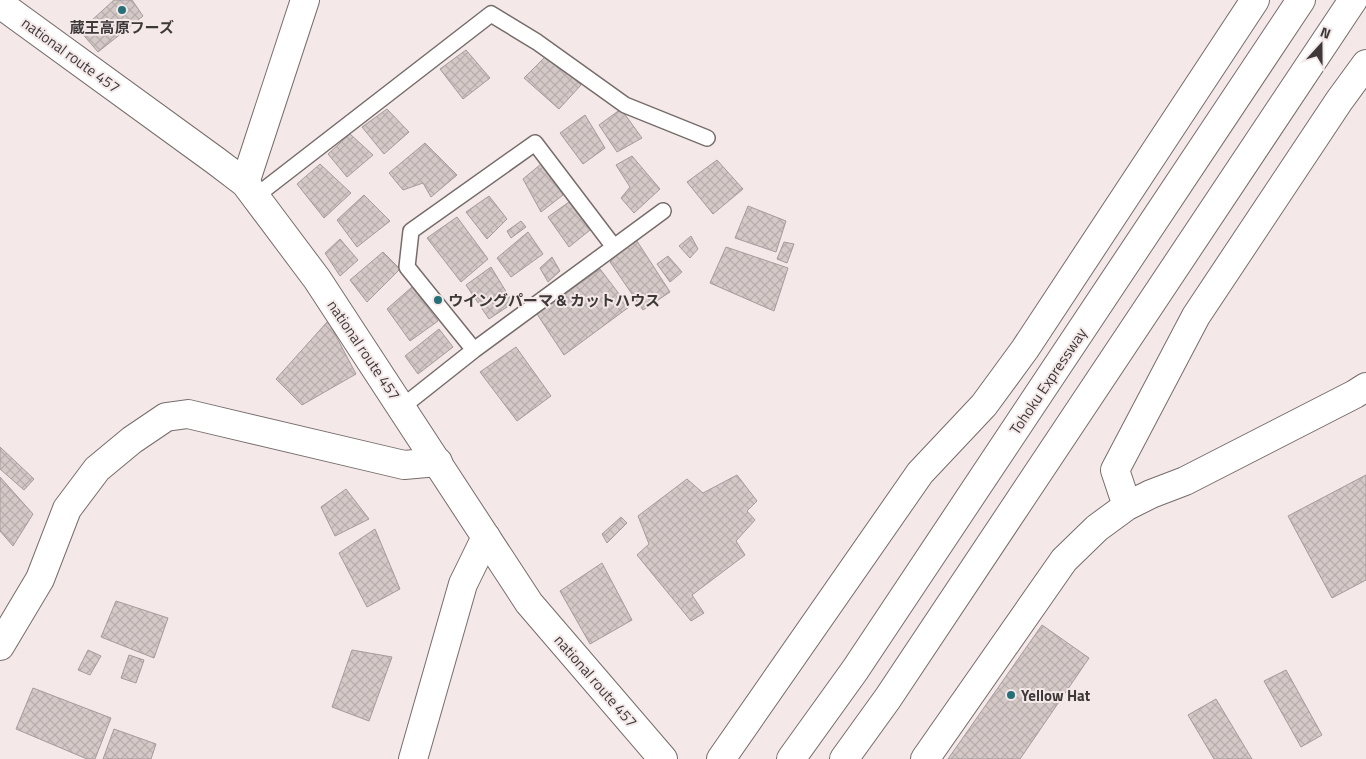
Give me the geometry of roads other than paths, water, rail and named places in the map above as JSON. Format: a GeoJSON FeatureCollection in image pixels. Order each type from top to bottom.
{"type":"FeatureCollection","features":[{"type":"Feature","properties":{"kind":"main road"},"geometry":{"type":"LineString","coordinates":[[250,190],[305,0]]}},
{"type":"Feature","properties":{"kind":"main road"},"geometry":{"type":"LineString","coordinates":[[721,759],[920,473],[984,405],[1025,349],[1255,0]]}},
{"type":"Feature","properties":{"kind":"main road","name":"Tohoku Expressway"},"geometry":{"type":"LineString","coordinates":[[791,759],[855,670],[1301,0]]}},
{"type":"Feature","properties":{"kind":"main road"},"geometry":{"type":"LineString","coordinates":[[844,759],[888,698],[1353,0]]}},
{"type":"Feature","properties":{"kind":"main road","name":"national route 457"},"geometry":{"type":"LineString","coordinates":[[0,4],[216,160],[250,190],[317,279],[529,603],[663,759]]}},
{"type":"Feature","properties":{"kind":"main road"},"geometry":{"type":"LineString","coordinates":[[1126,506],[1115,470],[1196,316],[1339,101],[1366,64]]}},
{"type":"Feature","properties":{"kind":"main road"},"geometry":{"type":"LineString","coordinates":[[925,759],[1064,560],[1097,528],[1126,506],[1185,481],[1366,387]]}},
{"type":"Feature","properties":{"kind":"main road"},"geometry":{"type":"LineString","coordinates":[[0,646],[40,579],[67,509],[98,468],[132,440],[166,417],[188,414],[404,465],[438,462]]}},
{"type":"Feature","properties":{"kind":"main road"},"geometry":{"type":"LineString","coordinates":[[413,759],[463,584],[486,537]]}},
{"type":"Feature","properties":{"kind":"lane"},"geometry":{"type":"LineString","coordinates":[[250,190],[491,14],[537,42],[625,105],[707,138]]}},
{"type":"Feature","properties":{"kind":"lane"},"geometry":{"type":"LineString","coordinates":[[474,350],[406,267],[411,231],[535,143],[614,247]]}},
{"type":"Feature","properties":{"kind":"lane"},"geometry":{"type":"LineString","coordinates":[[402,407],[474,350],[662,211]]}},
{"type":"Feature","properties":{"kind":"place","name":"蔵王高原フーズ"},"geometry":{"type":"Point","coordinates":[122,10]}},
{"type":"Feature","properties":{"kind":"place","name":"ウイングパーマ & カットハウス"},"geometry":{"type":"Point","coordinates":[438,300]}},
{"type":"Feature","properties":{"kind":"place","name":"Yellow Hat"},"geometry":{"type":"Point","coordinates":[1011,695]}}]}
